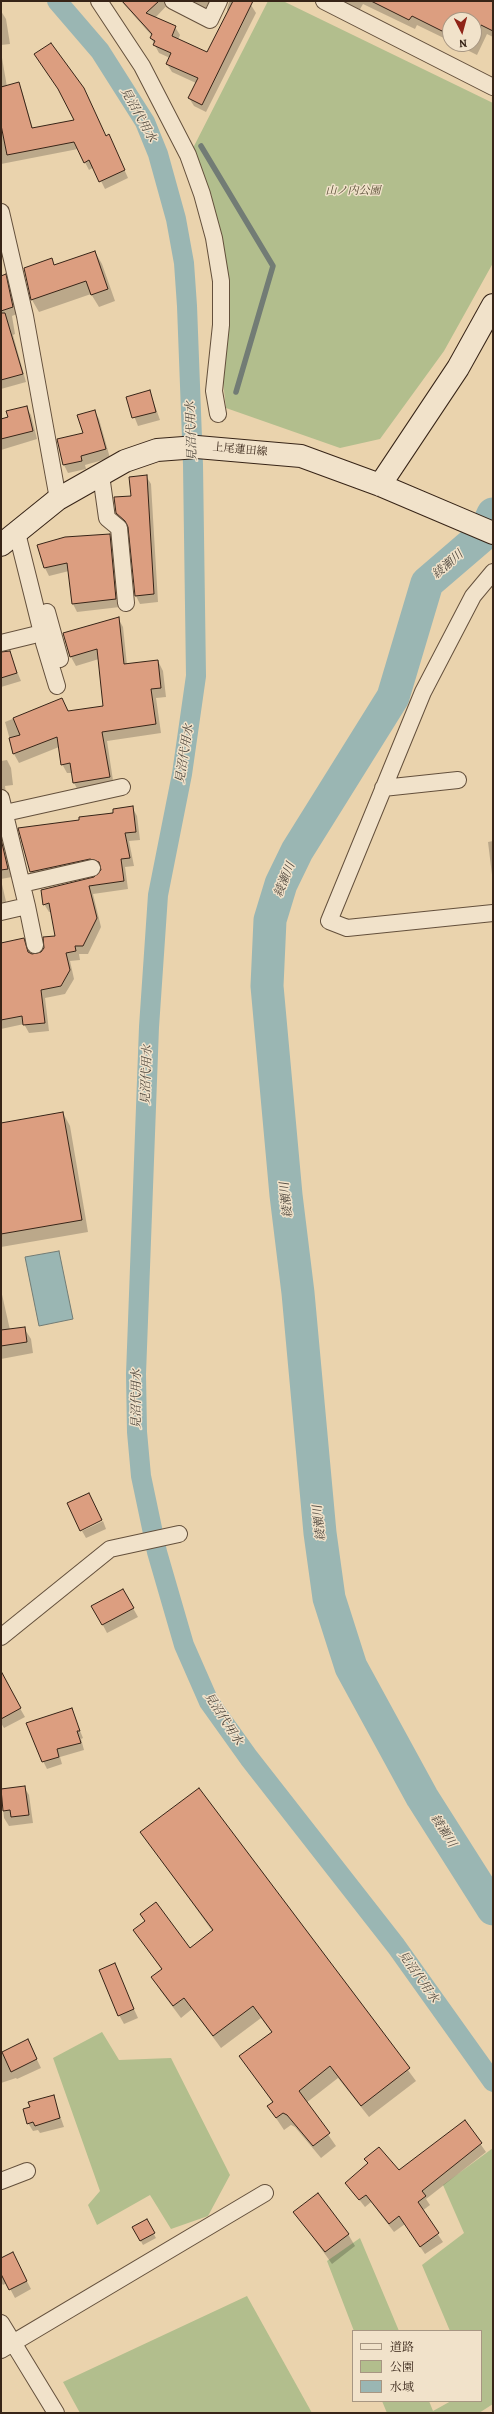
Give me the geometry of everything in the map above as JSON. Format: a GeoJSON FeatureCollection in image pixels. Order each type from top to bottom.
{"type":"FeatureCollection","features":[{"type":"Feature","properties":{"kind":"main road"},"geometry":{"type":"LineString","coordinates":[[380,485],[458,368],[493,305]]}},
{"type":"Feature","properties":{"kind":"main road","name":"上尾蓮田線"},"geometry":{"type":"LineString","coordinates":[[15,534],[58,499],[141,455],[167,449],[216,448],[301,456],[380,485],[493,533]]}},
{"type":"Feature","properties":{"kind":"street"},"geometry":{"type":"LineString","coordinates":[[99,1],[142,66],[188,155],[204,202],[214,238],[221,281],[221,325],[214,391],[218,414]]}},
{"type":"Feature","properties":{"kind":"street"},"geometry":{"type":"LineString","coordinates":[[173,1],[210,20],[219,1]]}},
{"type":"Feature","properties":{"kind":"street"},"geometry":{"type":"LineString","coordinates":[[324,1],[493,87]]}},
{"type":"Feature","properties":{"kind":"street"},"geometry":{"type":"LineString","coordinates":[[1,212],[25,316],[58,499]]}},
{"type":"Feature","properties":{"kind":"street"},"geometry":{"type":"LineString","coordinates":[[101,475],[107,518],[119,528],[126,604]]}},
{"type":"Feature","properties":{"kind":"street"},"geometry":{"type":"LineString","coordinates":[[15,534],[57,686]]}},
{"type":"Feature","properties":{"kind":"street"},"geometry":{"type":"LineString","coordinates":[[15,534],[60,659]]}},
{"type":"Feature","properties":{"kind":"street"},"geometry":{"type":"LineString","coordinates":[[493,572],[472,596],[422,692],[329,921],[347,928],[493,913]]}},
{"type":"Feature","properties":{"kind":"street"},"geometry":{"type":"LineString","coordinates":[[1,643],[42,634]]}},
{"type":"Feature","properties":{"kind":"street"},"geometry":{"type":"LineString","coordinates":[[382,788],[458,780]]}},
{"type":"Feature","properties":{"kind":"street"},"geometry":{"type":"LineString","coordinates":[[5,813],[122,787]]}},
{"type":"Feature","properties":{"kind":"street"},"geometry":{"type":"LineString","coordinates":[[1,798],[35,945]]}},
{"type":"Feature","properties":{"kind":"street"},"geometry":{"type":"LineString","coordinates":[[22,884],[92,868]]}},
{"type":"Feature","properties":{"kind":"street"},"geometry":{"type":"LineString","coordinates":[[1,912],[27,906]]}},
{"type":"Feature","properties":{"kind":"street"},"geometry":{"type":"LineString","coordinates":[[1,1637],[96,1558],[110,1549],[140,1541],[173,1535]]}},
{"type":"Feature","properties":{"kind":"street"},"geometry":{"type":"LineString","coordinates":[[1,2181],[27,2171]]}},
{"type":"Feature","properties":{"kind":"street"},"geometry":{"type":"LineString","coordinates":[[7,2346],[265,2193]]}},
{"type":"Feature","properties":{"kind":"street"},"geometry":{"type":"LineString","coordinates":[[1,2323],[7,2346],[56,2413]]}},
{"type":"Feature","properties":{"kind":"green space","name":"山ノ内公園"},"geometry":{"type":"Polygon","coordinates":[[[268,1],[283,1],[493,103],[493,263],[444,351],[380,439],[340,448],[226,408],[223,382],[216,219],[211,194],[192,150],[268,1]]]}},
{"type":"Feature","properties":{"kind":"green space"},"geometry":{"type":"Polygon","coordinates":[[[102,2032],[119,2060],[171,2058],[230,2175],[208,2216],[171,2229],[150,2195],[97,2225],[88,2205],[100,2191],[53,2058],[102,2032]]]}},
{"type":"Feature","properties":{"kind":"green space"},"geometry":{"type":"Polygon","coordinates":[[[493,2148],[493,2404],[479,2413],[387,2413],[382,2402],[429,2402],[433,2411],[449,2402],[482,2402],[482,2330],[450,2330],[422,2265],[464,2233],[443,2185],[493,2148]]]}},
{"type":"Feature","properties":{"kind":"green space"},"geometry":{"type":"Polygon","coordinates":[[[360,2238],[399,2330],[354,2330],[327,2261],[360,2238]]]}},
{"type":"Feature","properties":{"kind":"green space"},"geometry":{"type":"Polygon","coordinates":[[[247,2296],[312,2413],[80,2413],[63,2382],[247,2296]]]}},
{"type":"Feature","properties":{"kind":"water"},"geometry":{"type":"Polygon","coordinates":[[[59,1251],[73,1319],[39,1326],[25,1257],[59,1251]]]}},
{"type":"Feature","properties":{"kind":"building"},"geometry":{"type":"Polygon","coordinates":[[[122,1],[159,1],[146,13],[176,26],[172,36],[207,52],[233,1],[253,1],[202,105],[188,98],[198,78],[166,64],[171,53],[153,45],[155,41],[150,38],[152,34],[122,1]]]}},
{"type":"Feature","properties":{"kind":"building"},"geometry":{"type":"Polygon","coordinates":[[[371,1],[493,1],[493,31],[482,26],[482,12],[442,12],[442,31],[412,16],[409,20],[371,1]]]}},
{"type":"Feature","properties":{"kind":"building"},"geometry":{"type":"Polygon","coordinates":[[[51,43],[84,88],[106,136],[109,134],[125,170],[99,182],[89,160],[84,163],[74,142],[7,155],[1,125],[1,87],[19,82],[32,128],[74,120],[58,89],[34,54],[51,43]]]}},
{"type":"Feature","properties":{"kind":"building"},"geometry":{"type":"Polygon","coordinates":[[[95,251],[108,289],[91,295],[86,281],[31,300],[24,268],[52,258],[54,265],[95,251]]]}},
{"type":"Feature","properties":{"kind":"building"},"geometry":{"type":"Polygon","coordinates":[[[6,274],[13,307],[1,311],[1,276],[6,274]]]}},
{"type":"Feature","properties":{"kind":"building"},"geometry":{"type":"Polygon","coordinates":[[[1,313],[5,313],[23,374],[1,380],[1,313]]]}},
{"type":"Feature","properties":{"kind":"building"},"geometry":{"type":"Polygon","coordinates":[[[150,390],[156,412],[132,418],[126,397],[150,390]]]}},
{"type":"Feature","properties":{"kind":"building"},"geometry":{"type":"Polygon","coordinates":[[[27,406],[33,431],[1,439],[1,419],[8,417],[6,411],[27,406]]]}},
{"type":"Feature","properties":{"kind":"building"},"geometry":{"type":"Polygon","coordinates":[[[95,410],[106,449],[81,456],[82,461],[63,465],[57,439],[83,433],[77,415],[95,410]]]}},
{"type":"Feature","properties":{"kind":"building"},"geometry":{"type":"Polygon","coordinates":[[[147,475],[154,594],[135,596],[128,527],[125,521],[116,513],[114,497],[131,496],[129,477],[147,475]]]}},
{"type":"Feature","properties":{"kind":"building"},"geometry":{"type":"Polygon","coordinates":[[[110,534],[116,599],[72,604],[67,563],[44,568],[37,545],[65,537],[110,534]]]}},
{"type":"Feature","properties":{"kind":"building"},"geometry":{"type":"Polygon","coordinates":[[[119,617],[124,664],[158,660],[161,688],[151,689],[156,724],[102,732],[110,777],[73,783],[70,763],[61,765],[57,737],[13,754],[9,738],[20,735],[13,718],[62,698],[68,711],[103,706],[97,649],[70,657],[63,633],[119,617]]]}},
{"type":"Feature","properties":{"kind":"building"},"geometry":{"type":"Polygon","coordinates":[[[10,651],[17,673],[1,678],[1,652],[10,651]]]}},
{"type":"Feature","properties":{"kind":"building"},"geometry":{"type":"Polygon","coordinates":[[[133,806],[136,832],[125,833],[130,858],[121,859],[124,881],[89,886],[97,918],[83,946],[75,946],[76,951],[66,953],[70,970],[61,986],[41,990],[45,1023],[23,1025],[22,1016],[1,1020],[1,943],[24,938],[28,952],[32,954],[41,952],[44,948],[43,937],[55,936],[49,903],[43,905],[41,890],[94,877],[101,870],[99,862],[90,859],[30,872],[18,828],[79,820],[79,817],[113,813],[113,809],[133,806]]]}},
{"type":"Feature","properties":{"kind":"building"},"geometry":{"type":"Polygon","coordinates":[[[1,839],[8,869],[1,870],[1,839]]]}},
{"type":"Feature","properties":{"kind":"building"},"geometry":{"type":"Polygon","coordinates":[[[63,1112],[82,1220],[1,1234],[1,1123],[63,1112]]]}},
{"type":"Feature","properties":{"kind":"building"},"geometry":{"type":"Polygon","coordinates":[[[25,1327],[27,1342],[1,1346],[1,1330],[25,1327]]]}},
{"type":"Feature","properties":{"kind":"building"},"geometry":{"type":"Polygon","coordinates":[[[89,1493],[102,1520],[80,1531],[67,1503],[89,1493]]]}},
{"type":"Feature","properties":{"kind":"building"},"geometry":{"type":"Polygon","coordinates":[[[123,1589],[134,1608],[102,1625],[91,1606],[123,1589]]]}},
{"type":"Feature","properties":{"kind":"building"},"geometry":{"type":"Polygon","coordinates":[[[1,1671],[21,1708],[1,1719],[1,1671]]]}},
{"type":"Feature","properties":{"kind":"building"},"geometry":{"type":"Polygon","coordinates":[[[72,1708],[80,1731],[77,1731],[81,1743],[57,1749],[59,1757],[42,1762],[26,1723],[72,1708]]]}},
{"type":"Feature","properties":{"kind":"building"},"geometry":{"type":"Polygon","coordinates":[[[25,1786],[29,1815],[11,1817],[10,1810],[3,1811],[1,1789],[25,1786]]]}},
{"type":"Feature","properties":{"kind":"building"},"geometry":{"type":"Polygon","coordinates":[[[199,1788],[410,2068],[361,2106],[330,2066],[299,2091],[330,2133],[313,2146],[287,2115],[283,2113],[276,2118],[267,2106],[273,2102],[239,2056],[272,2032],[253,2006],[213,2036],[184,1998],[173,2006],[151,1977],[162,1969],[133,1930],[145,1921],[140,1914],[156,1902],[190,1948],[213,1930],[140,1832],[199,1788]]]}},
{"type":"Feature","properties":{"kind":"building"},"geometry":{"type":"Polygon","coordinates":[[[115,1963],[134,2009],[118,2016],[99,1970],[115,1963]]]}},
{"type":"Feature","properties":{"kind":"building"},"geometry":{"type":"Polygon","coordinates":[[[28,2039],[37,2059],[11,2072],[2,2052],[28,2039]]]}},
{"type":"Feature","properties":{"kind":"building"},"geometry":{"type":"Polygon","coordinates":[[[54,2095],[60,2118],[35,2126],[33,2122],[27,2124],[23,2109],[30,2107],[28,2102],[54,2095]]]}},
{"type":"Feature","properties":{"kind":"building"},"geometry":{"type":"Polygon","coordinates":[[[465,2120],[482,2143],[422,2191],[426,2196],[418,2202],[439,2233],[420,2247],[399,2216],[389,2224],[366,2195],[359,2200],[345,2183],[368,2163],[364,2159],[379,2147],[399,2170],[465,2120]]]}},
{"type":"Feature","properties":{"kind":"building"},"geometry":{"type":"Polygon","coordinates":[[[318,2193],[349,2234],[325,2252],[293,2212],[318,2193]]]}},
{"type":"Feature","properties":{"kind":"building"},"geometry":{"type":"Polygon","coordinates":[[[147,2219],[155,2233],[140,2241],[132,2227],[147,2219]]]}},
{"type":"Feature","properties":{"kind":"building"},"geometry":{"type":"Polygon","coordinates":[[[13,2252],[27,2281],[9,2290],[1,2274],[1,2258],[13,2252]]]}},
{"type":"Feature","properties":{"kind":"waterway","name":"見沼代用水"},"geometry":{"type":"LineString","coordinates":[[57,1],[100,51],[145,122],[158,154],[176,219],[184,263],[187,306],[193,465],[196,676],[182,774],[158,895],[149,1027],[136,1374],[137,1432],[141,1476],[157,1552],[184,1645],[209,1702],[249,1758],[396,1946],[493,2082]]}},
{"type":"Feature","properties":{"kind":"waterway"},"geometry":{"type":"LineString","coordinates":[[201,146],[273,266],[236,392]]}},
{"type":"Feature","properties":{"kind":"waterway","name":"綾瀬川"},"geometry":{"type":"LineString","coordinates":[[493,514],[484,534],[427,583],[393,697],[297,851],[281,884],[270,920],[267,986],[286,1195],[298,1293],[320,1533],[329,1598],[351,1667],[422,1797],[493,1909]]}}]}
